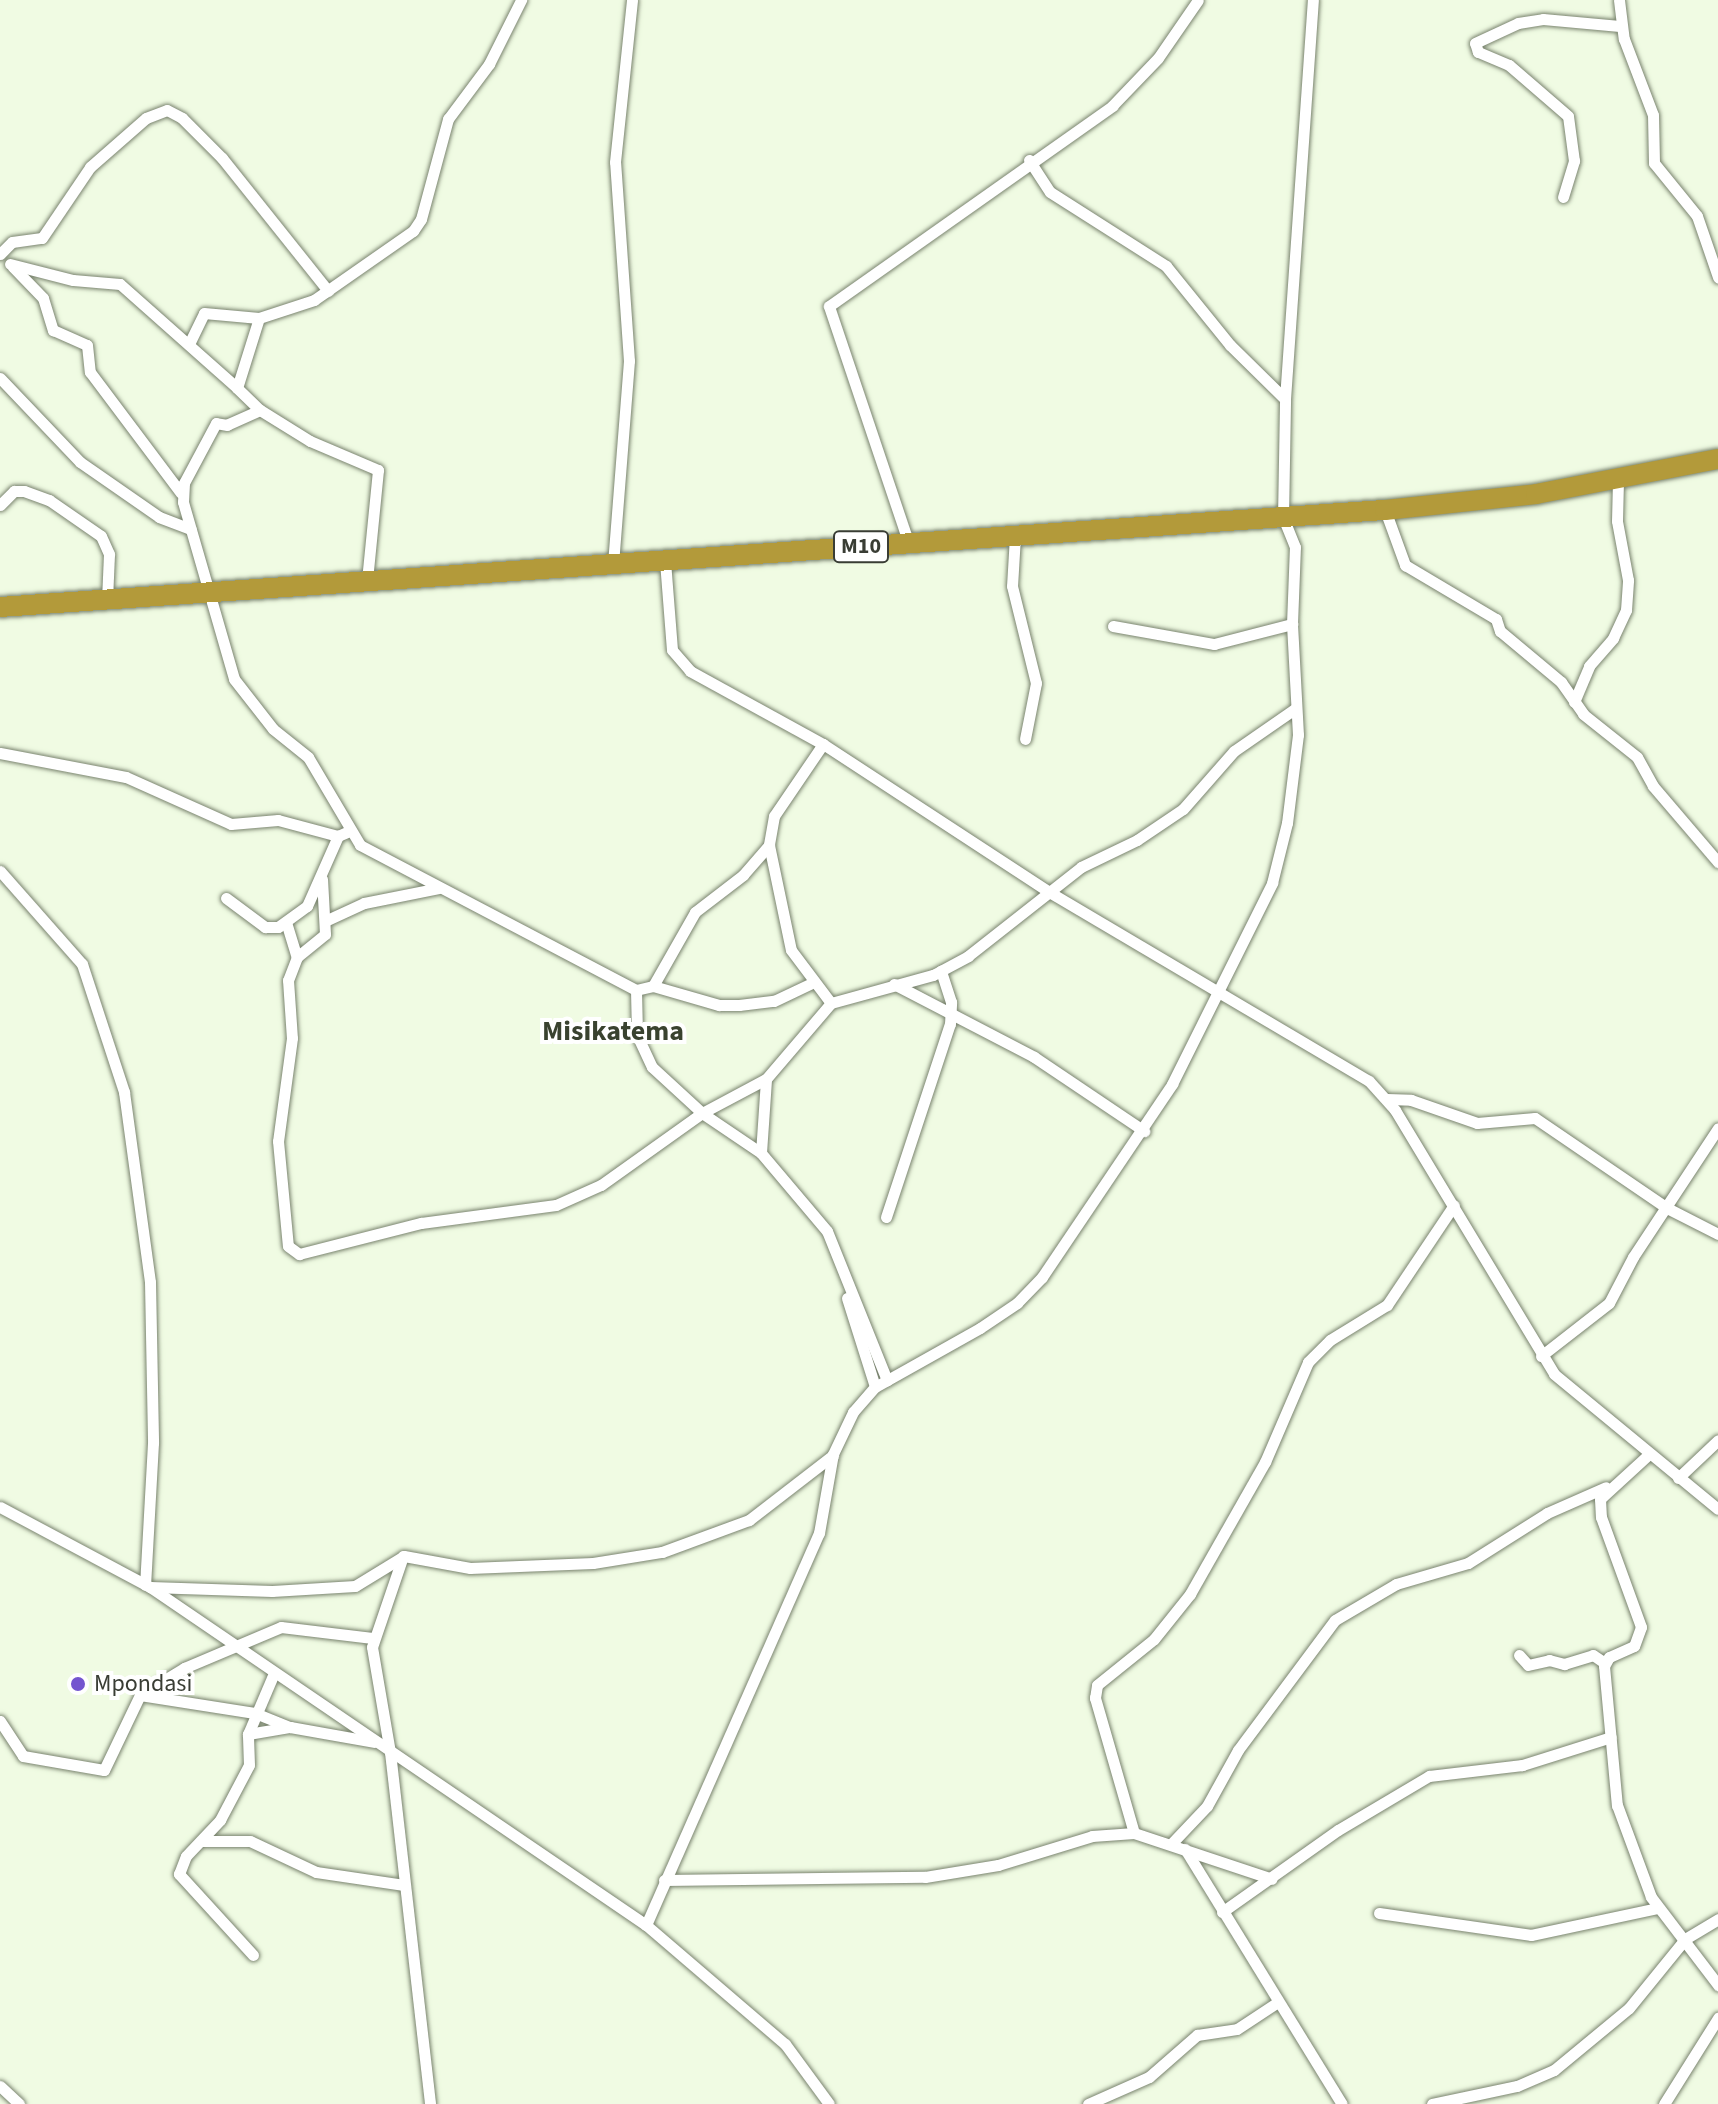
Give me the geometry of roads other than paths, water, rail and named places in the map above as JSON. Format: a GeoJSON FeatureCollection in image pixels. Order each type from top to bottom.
{"type":"FeatureCollection","features":[{"type":"Feature","properties":{"kind":"highway","name":"M10"},"geometry":{"type":"LineString","coordinates":[[0,607],[1385,510],[1618,480],[1718,459]]}},
{"type":"Feature","properties":{"kind":"street"},"geometry":{"type":"LineString","coordinates":[[189,344],[204,313],[259,318],[328,291],[418,225],[448,119],[501,44],[521,0]]}},
{"type":"Feature","properties":{"kind":"street"},"geometry":{"type":"LineString","coordinates":[[613,564],[629,361],[615,162],[632,0]]}},
{"type":"Feature","properties":{"kind":"street"},"geometry":{"type":"LineString","coordinates":[[909,544],[829,306],[987,198],[1029,160],[1066,142],[1112,106],[1158,58],[1198,0]]}},
{"type":"Feature","properties":{"kind":"street"},"geometry":{"type":"LineString","coordinates":[[646,1925],[819,1533],[833,1454],[853,1412],[875,1387],[980,1328],[1029,1292],[1144,1131],[1220,994],[1280,855],[1294,781],[1296,708],[1292,624],[1295,547],[1283,518],[1285,399],[1313,0]]}},
{"type":"Feature","properties":{"kind":"street"},"geometry":{"type":"LineString","coordinates":[[1619,0],[1620,26],[1653,115],[1654,163],[1697,216],[1718,277]]}},
{"type":"Feature","properties":{"kind":"street"},"geometry":{"type":"LineString","coordinates":[[1563,197],[1574,161],[1568,116],[1509,65],[1478,52],[1475,43],[1518,23],[1543,19],[1620,26]]}},
{"type":"Feature","properties":{"kind":"street"},"geometry":{"type":"LineString","coordinates":[[3,258],[12,242],[42,238],[90,167],[146,118],[167,110],[182,118],[222,158],[328,291]]}},
{"type":"Feature","properties":{"kind":"street"},"geometry":{"type":"LineString","coordinates":[[1029,160],[1050,192],[1166,266],[1230,345],[1285,399]]}},
{"type":"Feature","properties":{"kind":"street"},"geometry":{"type":"LineString","coordinates":[[3,258],[73,280],[120,284],[260,410],[310,441],[378,470],[367,580]]}},
{"type":"Feature","properties":{"kind":"street"},"geometry":{"type":"LineString","coordinates":[[3,258],[43,298],[53,330],[87,345],[90,372],[181,493],[239,686],[273,729],[308,757],[344,833]]}},
{"type":"Feature","properties":{"kind":"street"},"geometry":{"type":"LineString","coordinates":[[237,388],[259,318]]}},
{"type":"Feature","properties":{"kind":"street"},"geometry":{"type":"LineString","coordinates":[[0,378],[80,462],[159,517],[191,529]]}},
{"type":"Feature","properties":{"kind":"street"},"geometry":{"type":"LineString","coordinates":[[181,493],[216,423],[227,425],[260,410]]}},
{"type":"Feature","properties":{"kind":"street"},"geometry":{"type":"LineString","coordinates":[[1574,702],[1589,666],[1613,638],[1626,610],[1628,580],[1617,521],[1618,480]]}},
{"type":"Feature","properties":{"kind":"street"},"geometry":{"type":"LineString","coordinates":[[0,505],[14,491],[33,494],[101,536],[109,554],[107,600]]}},
{"type":"Feature","properties":{"kind":"street"},"geometry":{"type":"LineString","coordinates":[[1385,510],[1405,565],[1481,605],[1507,639],[1557,678],[1574,702],[1637,757],[1653,786],[1718,862]]}},
{"type":"Feature","properties":{"kind":"street"},"geometry":{"type":"LineString","coordinates":[[1015,536],[1012,586],[1036,683],[1025,739]]}},
{"type":"Feature","properties":{"kind":"street"},"geometry":{"type":"LineString","coordinates":[[665,561],[670,641],[677,661],[823,744],[1051,893],[1353,1069],[1387,1099],[1454,1205],[1541,1356],[1578,1399],[1718,1509]]}},
{"type":"Feature","properties":{"kind":"street"},"geometry":{"type":"LineString","coordinates":[[1113,626],[1214,644],[1292,624]]}},
{"type":"Feature","properties":{"kind":"street"},"geometry":{"type":"LineString","coordinates":[[322,879],[323,937],[297,957],[288,980],[292,1038],[278,1141],[293,1253],[421,1223],[556,1205],[601,1185],[702,1113],[766,1079],[831,1003],[941,971],[1051,893],[1081,867],[1137,840],[1183,809],[1241,744],[1296,708]]}},
{"type":"Feature","properties":{"kind":"street"},"geometry":{"type":"LineString","coordinates":[[823,744],[774,816],[769,845],[791,950],[831,1003]]}},
{"type":"Feature","properties":{"kind":"street"},"geometry":{"type":"LineString","coordinates":[[0,753],[126,777],[231,824],[278,820],[344,833],[365,849],[636,990],[653,986],[719,1005],[739,1005],[774,1001],[814,982]]}},
{"type":"Feature","properties":{"kind":"street"},"geometry":{"type":"LineString","coordinates":[[226,898],[265,927],[286,922],[307,906],[344,833]]}},
{"type":"Feature","properties":{"kind":"street"},"geometry":{"type":"LineString","coordinates":[[653,986],[695,912],[743,875],[769,845]]}},
{"type":"Feature","properties":{"kind":"street"},"geometry":{"type":"LineString","coordinates":[[0,871],[82,964],[124,1092],[150,1282],[153,1443],[148,1586]]}},
{"type":"Feature","properties":{"kind":"street"},"geometry":{"type":"LineString","coordinates":[[325,921],[364,903],[440,887]]}},
{"type":"Feature","properties":{"kind":"street"},"geometry":{"type":"LineString","coordinates":[[286,922],[297,957]]}},
{"type":"Feature","properties":{"kind":"street"},"geometry":{"type":"LineString","coordinates":[[886,1217],[952,1011],[941,971]]}},
{"type":"Feature","properties":{"kind":"street"},"geometry":{"type":"LineString","coordinates":[[894,984],[952,1011],[1043,1062],[1144,1131]]}},
{"type":"Feature","properties":{"kind":"street"},"geometry":{"type":"LineString","coordinates":[[636,990],[637,1035],[652,1067],[702,1113],[761,1153],[827,1231],[887,1380]]}},
{"type":"Feature","properties":{"kind":"street"},"geometry":{"type":"LineString","coordinates":[[761,1153],[766,1079]]}},
{"type":"Feature","properties":{"kind":"street"},"geometry":{"type":"LineString","coordinates":[[1387,1099],[1411,1100],[1477,1123],[1535,1118],[1667,1208],[1718,1234]]}},
{"type":"Feature","properties":{"kind":"street"},"geometry":{"type":"LineString","coordinates":[[1541,1356],[1609,1303],[1633,1257],[1718,1128]]}},
{"type":"Feature","properties":{"kind":"street"},"geometry":{"type":"LineString","coordinates":[[1134,1833],[1095,1698],[1097,1685],[1154,1639],[1190,1594],[1265,1462],[1308,1362],[1330,1340],[1387,1305],[1454,1205]]}},
{"type":"Feature","properties":{"kind":"street"},"geometry":{"type":"LineString","coordinates":[[845,1282],[848,1307],[875,1387]]}},
{"type":"Feature","properties":{"kind":"street"},"geometry":{"type":"LineString","coordinates":[[1678,1478],[1718,1440]]}},
{"type":"Feature","properties":{"kind":"street"},"geometry":{"type":"LineString","coordinates":[[148,1586],[272,1591],[355,1586],[404,1556],[470,1568],[593,1563],[662,1552],[769,1509],[833,1454]]}},
{"type":"Feature","properties":{"kind":"street"},"geometry":{"type":"LineString","coordinates":[[1171,1844],[1207,1806],[1238,1750],[1335,1620],[1396,1584],[1468,1563],[1547,1513],[1609,1486],[1648,1455]]}},
{"type":"Feature","properties":{"kind":"street"},"geometry":{"type":"LineString","coordinates":[[1605,1663],[1634,1646],[1641,1627],[1601,1517],[1600,1499],[1609,1486]]}},
{"type":"Feature","properties":{"kind":"street"},"geometry":{"type":"LineString","coordinates":[[0,1507],[148,1586],[646,1925],[785,2044],[829,2104]]}},
{"type":"Feature","properties":{"kind":"street"},"geometry":{"type":"LineString","coordinates":[[404,1556],[372,1638],[390,1752],[430,2104]]}},
{"type":"Feature","properties":{"kind":"street"},"geometry":{"type":"LineString","coordinates":[[0,1721],[23,1756],[104,1770],[140,1695],[192,1664],[281,1627],[372,1638]]}},
{"type":"Feature","properties":{"kind":"street"},"geometry":{"type":"LineString","coordinates":[[1519,1655],[1528,1665],[1549,1660],[1564,1664],[1593,1655],[1605,1663]]}},
{"type":"Feature","properties":{"kind":"street"},"geometry":{"type":"LineString","coordinates":[[1605,1663],[1618,1815],[1658,1908],[1718,1985]]}},
{"type":"Feature","properties":{"kind":"street"},"geometry":{"type":"LineString","coordinates":[[253,1955],[179,1874],[186,1856],[220,1820],[249,1765],[248,1734],[274,1673]]}},
{"type":"Feature","properties":{"kind":"street"},"geometry":{"type":"LineString","coordinates":[[140,1695],[255,1713],[290,1727],[376,1742]]}},
{"type":"Feature","properties":{"kind":"street"},"geometry":{"type":"LineString","coordinates":[[248,1734],[290,1727]]}},
{"type":"Feature","properties":{"kind":"street"},"geometry":{"type":"LineString","coordinates":[[1222,1912],[1338,1830],[1429,1776],[1522,1765],[1611,1737]]}},
{"type":"Feature","properties":{"kind":"street"},"geometry":{"type":"LineString","coordinates":[[664,1880],[925,1877],[998,1865],[1092,1836],[1134,1833],[1272,1879]]}},
{"type":"Feature","properties":{"kind":"street"},"geometry":{"type":"LineString","coordinates":[[201,1841],[250,1841],[316,1872],[404,1885]]}},
{"type":"Feature","properties":{"kind":"street"},"geometry":{"type":"LineString","coordinates":[[1184,1849],[1342,2104]]}},
{"type":"Feature","properties":{"kind":"street"},"geometry":{"type":"LineString","coordinates":[[1379,1913],[1531,1935],[1658,1908]]}},
{"type":"Feature","properties":{"kind":"street"},"geometry":{"type":"LineString","coordinates":[[1432,2104],[1517,2086],[1554,2070],[1638,1998],[1685,1939],[1718,1919]]}},
{"type":"Feature","properties":{"kind":"street"},"geometry":{"type":"LineString","coordinates":[[1088,2104],[1149,2077],[1197,2035],[1237,2029],[1278,2002]]}},
{"type":"Feature","properties":{"kind":"street"},"geometry":{"type":"LineString","coordinates":[[1664,2104],[1718,2018]]}},
{"type":"Feature","properties":{"kind":"street"},"geometry":{"type":"LineString","coordinates":[[0,2086],[19,2104]]}},
{"type":"Feature","properties":{"kind":"place","name":"Mpondasi"},"geometry":{"type":"Point","coordinates":[78,1684]}},
{"type":"Feature","properties":{"kind":"district","name":"Misikatema"},"geometry":{"type":"Point","coordinates":[613,1031]}}]}
